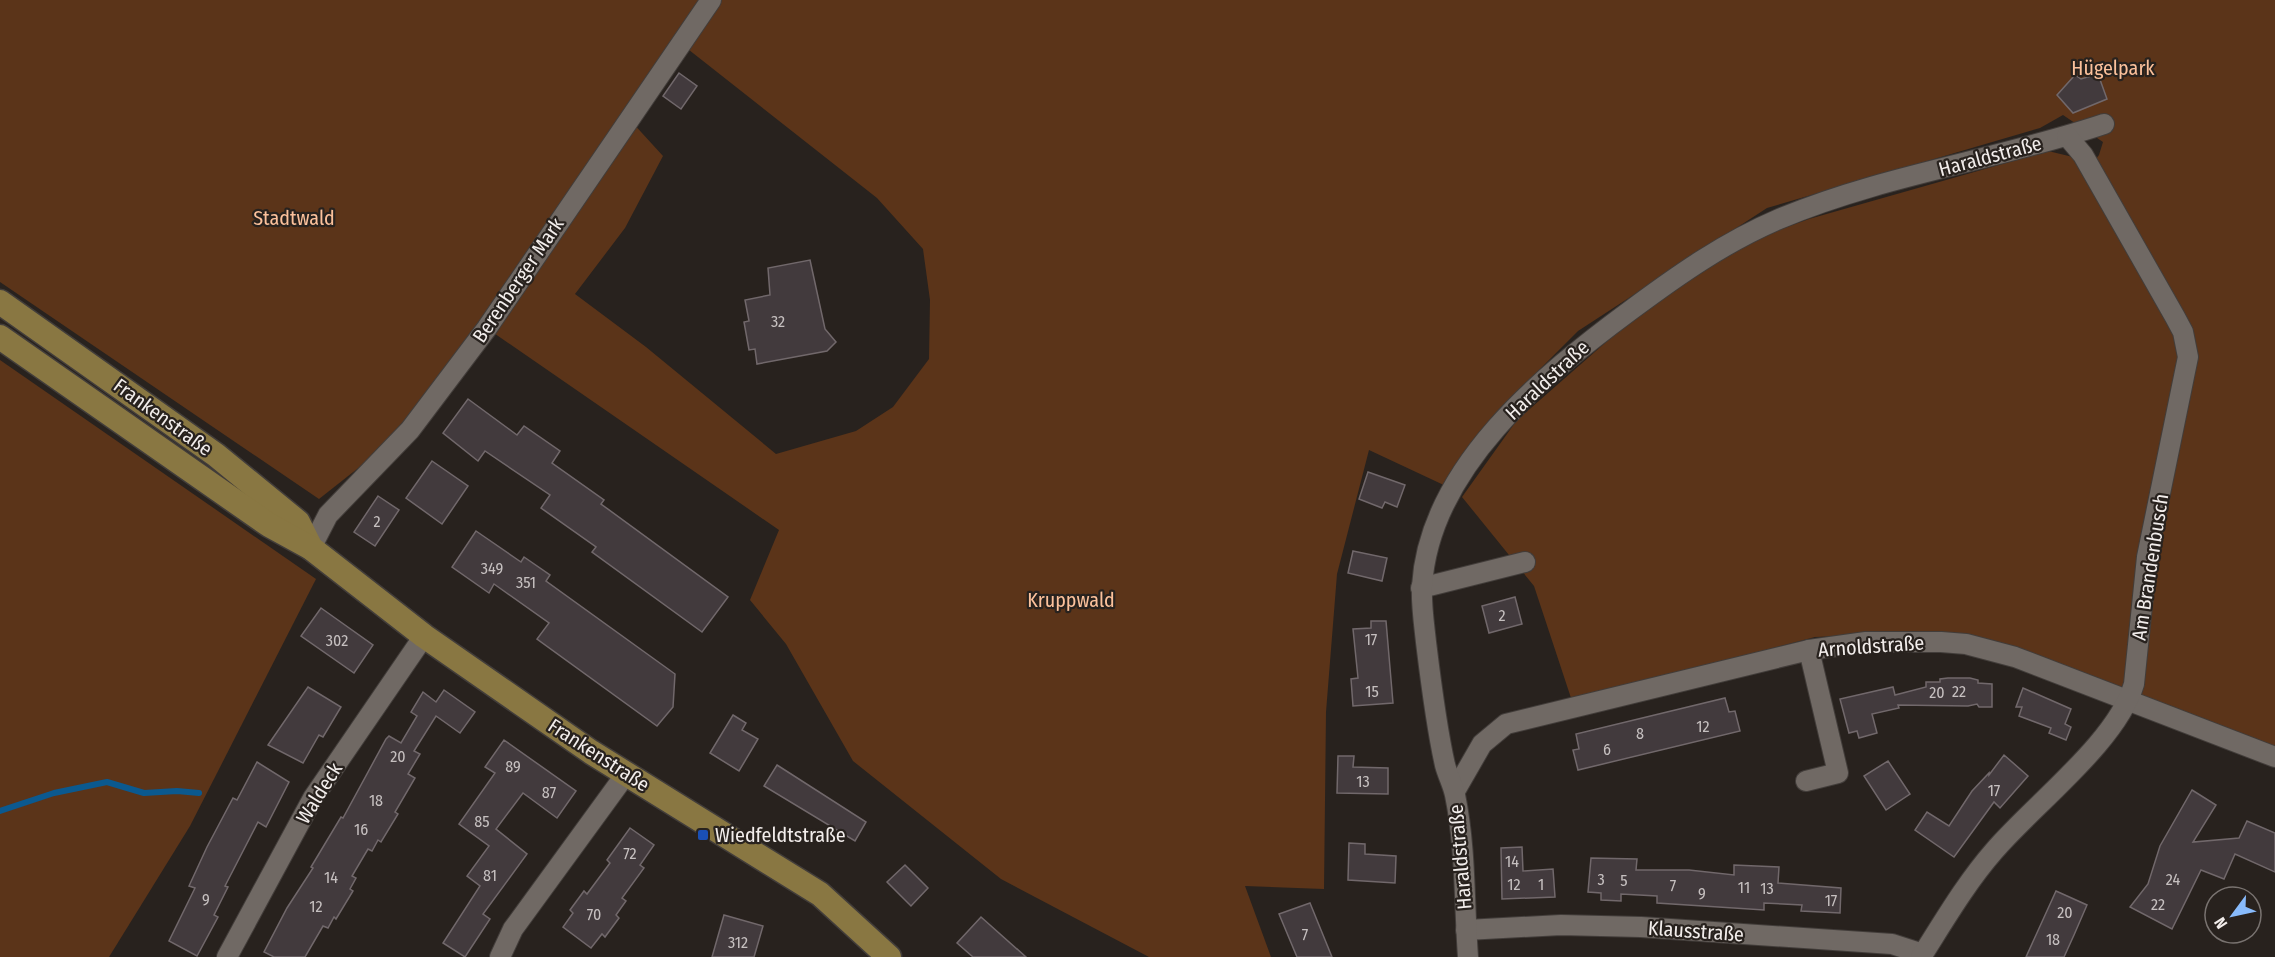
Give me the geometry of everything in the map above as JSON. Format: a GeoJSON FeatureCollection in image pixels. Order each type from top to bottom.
{"type":"FeatureCollection","features":[{"type":"Feature","properties":{"kind":"main road","name":"Frankenstraße"},"geometry":{"type":"LineString","coordinates":[[0,302],[216,455],[298,522],[311,548]]}},
{"type":"Feature","properties":{"kind":"main road","name":"Frankenstraße"},"geometry":{"type":"LineString","coordinates":[[0,337],[269,525],[311,548],[424,636],[626,774],[820,894],[889,957]]}},
{"type":"Feature","properties":{"kind":"street","name":"Berenberger Mark"},"geometry":{"type":"LineString","coordinates":[[311,548],[328,515],[410,430],[487,328],[711,0]]}},
{"type":"Feature","properties":{"kind":"street","name":"Haraldstraße"},"geometry":{"type":"LineString","coordinates":[[1468,957],[1461,835],[1455,791],[1446,769],[1436,713],[1421,588],[1432,534],[1450,492],[1478,451],[1510,413],[1552,371],[1690,266],[1780,218],[1873,186],[2067,136],[2104,124]]}},
{"type":"Feature","properties":{"kind":"street","name":"Am Brandenbusch"},"geometry":{"type":"LineString","coordinates":[[1922,955],[1978,870],[2083,759],[2129,701],[2133,684],[2147,557],[2188,357],[2183,332],[2175,317],[2083,155],[2067,136]]}},
{"type":"Feature","properties":{"kind":"street"},"geometry":{"type":"LineString","coordinates":[[1421,588],[1525,562]]}},
{"type":"Feature","properties":{"kind":"street","name":"Waldeck"},"geometry":{"type":"LineString","coordinates":[[227,957],[313,798],[424,636]]}},
{"type":"Feature","properties":{"kind":"street","name":"Arnoldstraße"},"geometry":{"type":"LineString","coordinates":[[1455,791],[1482,744],[1506,724],[1809,650],[1866,642],[1966,644],[2015,657],[2275,757]]}},
{"type":"Feature","properties":{"kind":"street"},"geometry":{"type":"LineString","coordinates":[[1806,781],[1838,773],[1809,650]]}},
{"type":"Feature","properties":{"kind":"street"},"geometry":{"type":"LineString","coordinates":[[500,957],[513,929],[626,774]]}},
{"type":"Feature","properties":{"kind":"street","name":"Klausstraße"},"geometry":{"type":"LineString","coordinates":[[1466,930],[1561,925],[1641,927],[1892,944],[1922,955]]}},
{"type":"Feature","properties":{"kind":"green space","name":"Stadtwald"},"geometry":{"type":"Polygon","coordinates":[[[0,0],[705,0],[409,428],[319,499],[0,282],[0,0]]]}},
{"type":"Feature","properties":{"kind":"green space","name":"Kruppwald"},"geometry":{"type":"Polygon","coordinates":[[[716,0],[2275,0],[2275,753],[2014,652],[1944,632],[1815,637],[1572,701],[1534,586],[1462,497],[1517,420],[1629,322],[1709,265],[1773,232],[1809,219],[2048,151],[2073,157],[2084,174],[2099,155],[2103,142],[2063,115],[2040,128],[1767,208],[1578,331],[1504,405],[1448,487],[1369,450],[1337,574],[1326,712],[1324,889],[1245,886],[1271,957],[1149,957],[1001,879],[853,761],[786,644],[750,600],[779,530],[488,329],[631,121],[663,156],[625,228],[575,294],[646,347],[776,454],[856,431],[893,407],[929,359],[930,300],[923,249],[877,198],[684,46],[716,0]]]}},
{"type":"Feature","properties":{"kind":"green space"},"geometry":{"type":"Polygon","coordinates":[[[0,360],[316,579],[190,826],[109,957],[0,957],[0,360]]]}},
{"type":"Feature","properties":{"kind":"building"},"geometry":{"type":"Polygon","coordinates":[[[679,73],[697,86],[681,109],[663,96],[679,73]]]}},
{"type":"Feature","properties":{"kind":"building"},"geometry":{"type":"Polygon","coordinates":[[[2098,74],[2107,99],[2073,113],[2057,95],[2075,75],[2081,79],[2098,74]]]}},
{"type":"Feature","properties":{"kind":"building"},"geometry":{"type":"Polygon","coordinates":[[[810,260],[825,329],[836,342],[827,351],[757,364],[755,349],[749,350],[744,322],[749,321],[745,300],[770,295],[768,268],[810,260]]]}},
{"type":"Feature","properties":{"kind":"building"},"geometry":{"type":"Polygon","coordinates":[[[468,399],[517,435],[524,426],[560,451],[552,463],[604,500],[601,504],[728,597],[702,632],[592,552],[596,547],[541,508],[550,495],[485,451],[478,461],[443,433],[468,399]]]}},
{"type":"Feature","properties":{"kind":"building"},"geometry":{"type":"Polygon","coordinates":[[[432,461],[468,486],[442,524],[406,498],[432,461]]]}},
{"type":"Feature","properties":{"kind":"building"},"geometry":{"type":"Polygon","coordinates":[[[1368,472],[1405,485],[1397,507],[1385,502],[1382,508],[1359,499],[1368,472]]]}},
{"type":"Feature","properties":{"kind":"building"},"geometry":{"type":"Polygon","coordinates":[[[378,496],[399,510],[375,546],[354,532],[378,496]]]}},
{"type":"Feature","properties":{"kind":"building"},"geometry":{"type":"Polygon","coordinates":[[[476,531],[521,562],[524,557],[550,575],[546,581],[675,674],[673,707],[657,726],[537,639],[549,623],[494,584],[489,593],[452,567],[476,531]]]}},
{"type":"Feature","properties":{"kind":"building"},"geometry":{"type":"Polygon","coordinates":[[[1353,551],[1387,558],[1382,581],[1348,573],[1353,551]]]}},
{"type":"Feature","properties":{"kind":"building"},"geometry":{"type":"Polygon","coordinates":[[[1515,597],[1522,624],[1489,633],[1482,606],[1515,597]]]}},
{"type":"Feature","properties":{"kind":"building"},"geometry":{"type":"Polygon","coordinates":[[[321,608],[373,645],[354,673],[301,636],[321,608]]]}},
{"type":"Feature","properties":{"kind":"building"},"geometry":{"type":"Polygon","coordinates":[[[1371,621],[1386,621],[1393,703],[1353,706],[1351,679],[1358,678],[1353,629],[1371,628],[1371,621]]]}},
{"type":"Feature","properties":{"kind":"building"},"geometry":{"type":"Polygon","coordinates":[[[1970,678],[1978,680],[1978,683],[1992,684],[1992,707],[1979,707],[1977,704],[1968,706],[1898,705],[1899,708],[1872,714],[1877,733],[1859,738],[1857,731],[1849,733],[1840,699],[1893,687],[1895,695],[1926,687],[1926,682],[1940,682],[1940,679],[1970,678]]]}},
{"type":"Feature","properties":{"kind":"building"},"geometry":{"type":"Polygon","coordinates":[[[308,687],[341,707],[323,737],[319,735],[303,763],[268,745],[308,687]]]}},
{"type":"Feature","properties":{"kind":"building"},"geometry":{"type":"Polygon","coordinates":[[[2023,688],[2071,709],[2065,724],[2071,727],[2066,740],[2049,733],[2051,728],[2019,716],[2022,707],[2016,707],[2023,688]]]}},
{"type":"Feature","properties":{"kind":"building"},"geometry":{"type":"Polygon","coordinates":[[[444,690],[475,712],[460,733],[436,716],[414,751],[420,754],[408,774],[415,778],[395,812],[398,814],[381,842],[378,840],[372,851],[368,849],[352,876],[356,878],[350,889],[353,891],[336,919],[334,917],[328,928],[323,926],[305,957],[274,957],[264,952],[287,908],[313,868],[311,867],[341,817],[343,818],[386,739],[389,736],[401,743],[417,716],[411,712],[423,692],[436,702],[444,690]]]}},
{"type":"Feature","properties":{"kind":"building"},"geometry":{"type":"Polygon","coordinates":[[[1725,698],[1729,712],[1735,711],[1740,731],[1578,770],[1573,750],[1579,749],[1576,734],[1725,698]]]}},
{"type":"Feature","properties":{"kind":"building"},"geometry":{"type":"Polygon","coordinates":[[[733,715],[746,723],[742,730],[758,739],[739,771],[710,753],[733,715]]]}},
{"type":"Feature","properties":{"kind":"building"},"geometry":{"type":"Polygon","coordinates":[[[504,740],[576,791],[557,818],[523,793],[496,829],[527,854],[483,914],[490,919],[465,957],[443,943],[480,886],[467,876],[489,846],[459,824],[495,773],[485,767],[504,740]]]}},
{"type":"Feature","properties":{"kind":"building"},"geometry":{"type":"Polygon","coordinates":[[[2004,755],[2028,776],[2000,808],[1994,802],[1954,857],[1915,830],[1927,812],[1949,826],[1972,791],[1989,773],[1989,775],[2004,755]]]}},
{"type":"Feature","properties":{"kind":"building"},"geometry":{"type":"Polygon","coordinates":[[[1338,756],[1354,756],[1353,767],[1388,768],[1388,794],[1337,793],[1338,756]]]}},
{"type":"Feature","properties":{"kind":"building"},"geometry":{"type":"Polygon","coordinates":[[[1888,761],[1910,794],[1886,810],[1864,776],[1888,761]]]}},
{"type":"Feature","properties":{"kind":"building"},"geometry":{"type":"Polygon","coordinates":[[[257,762],[289,782],[266,827],[258,822],[225,886],[228,887],[214,915],[218,917],[197,956],[169,941],[195,888],[189,886],[207,847],[233,798],[237,800],[257,762]]]}},
{"type":"Feature","properties":{"kind":"building"},"geometry":{"type":"Polygon","coordinates":[[[777,765],[866,822],[855,841],[764,786],[777,765]]]}},
{"type":"Feature","properties":{"kind":"building"},"geometry":{"type":"Polygon","coordinates":[[[2192,790],[2216,805],[2193,842],[2239,838],[2247,821],[2275,833],[2275,872],[2235,854],[2224,879],[2201,870],[2172,929],[2130,907],[2148,884],[2160,846],[2192,790]]]}},
{"type":"Feature","properties":{"kind":"building"},"geometry":{"type":"Polygon","coordinates":[[[630,828],[654,845],[640,865],[644,868],[622,898],[626,901],[616,915],[619,918],[605,937],[602,934],[591,948],[563,927],[573,913],[570,910],[584,891],[587,894],[610,863],[607,860],[630,828]]]}},
{"type":"Feature","properties":{"kind":"building"},"geometry":{"type":"Polygon","coordinates":[[[1349,843],[1365,844],[1365,854],[1396,856],[1395,883],[1348,880],[1349,843]]]}},
{"type":"Feature","properties":{"kind":"building"},"geometry":{"type":"Polygon","coordinates":[[[1522,847],[1523,871],[1553,869],[1555,897],[1502,899],[1501,848],[1522,847]]]}},
{"type":"Feature","properties":{"kind":"building"},"geometry":{"type":"Polygon","coordinates":[[[1591,858],[1637,859],[1636,870],[1689,870],[1734,875],[1734,865],[1779,867],[1778,883],[1841,888],[1840,913],[1801,911],[1802,905],[1764,903],[1764,910],[1657,903],[1657,896],[1621,894],[1621,901],[1601,900],[1601,893],[1588,892],[1591,858]]]}},
{"type":"Feature","properties":{"kind":"building"},"geometry":{"type":"Polygon","coordinates":[[[905,865],[928,888],[911,906],[887,882],[905,865]]]}},
{"type":"Feature","properties":{"kind":"building"},"geometry":{"type":"Polygon","coordinates":[[[2056,891],[2087,905],[2064,957],[2026,957],[2056,891]]]}},
{"type":"Feature","properties":{"kind":"building"},"geometry":{"type":"Polygon","coordinates":[[[1310,903],[1332,957],[1297,957],[1279,914],[1310,903]]]}},
{"type":"Feature","properties":{"kind":"building"},"geometry":{"type":"Polygon","coordinates":[[[724,915],[763,926],[754,957],[712,957],[724,915]]]}},
{"type":"Feature","properties":{"kind":"building"},"geometry":{"type":"Polygon","coordinates":[[[981,917],[1026,957],[973,957],[957,943],[981,917]]]}},
{"type":"Feature","properties":{"kind":"waterway"},"geometry":{"type":"LineString","coordinates":[[0,811],[54,793],[107,782],[144,793],[177,791],[199,793]]}},
{"type":"Feature","properties":{"kind":"place","name":"Wiedfeldtstraße"},"geometry":{"type":"Point","coordinates":[703,835]}},
{"type":"Feature","properties":{"kind":"park label","name":"Hügelpark"},"geometry":{"type":"Point","coordinates":[2113,68]}}]}
